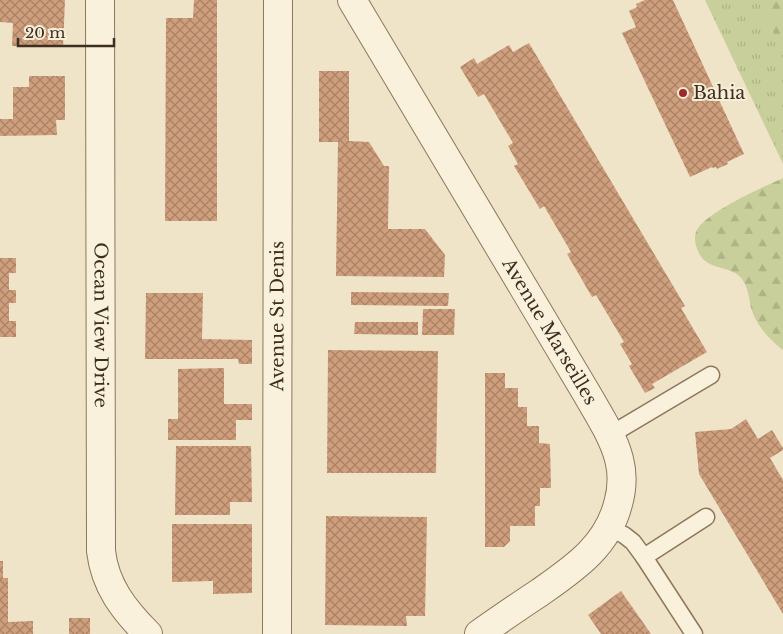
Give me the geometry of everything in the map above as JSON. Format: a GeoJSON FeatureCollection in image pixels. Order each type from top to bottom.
{"type":"FeatureCollection","features":[{"type":"Feature","properties":{"kind":"street","name":"Ocean View Drive"},"geometry":{"type":"LineString","coordinates":[[100,0],[102,566],[115,595],[134,621],[148,634]]}},
{"type":"Feature","properties":{"kind":"street","name":"Avenue St Denis"},"geometry":{"type":"LineString","coordinates":[[276,634],[278,0]]}},
{"type":"Feature","properties":{"kind":"street","name":"Avenue Marseilles"},"geometry":{"type":"LineString","coordinates":[[352,0],[610,435],[620,461],[620,494],[616,512],[600,543],[569,572],[479,634]]}},
{"type":"Feature","properties":{"kind":"lane"},"geometry":{"type":"LineString","coordinates":[[610,435],[711,375]]}},
{"type":"Feature","properties":{"kind":"lane"},"geometry":{"type":"LineString","coordinates":[[644,557],[706,518]]}},
{"type":"Feature","properties":{"kind":"lane"},"geometry":{"type":"LineString","coordinates":[[609,528],[624,535],[633,542],[694,634]]}},
{"type":"Feature","properties":{"kind":"green space"},"geometry":{"type":"Polygon","coordinates":[[[705,0],[783,0],[783,164],[705,0]]]}},
{"type":"Feature","properties":{"kind":"green space"},"geometry":{"type":"Polygon","coordinates":[[[758,0],[783,0],[783,53],[758,0]]]}},
{"type":"Feature","properties":{"kind":"green space"},"geometry":{"type":"Polygon","coordinates":[[[783,178],[783,350],[768,336],[756,320],[747,289],[742,279],[733,272],[706,262],[699,252],[695,238],[696,232],[701,225],[710,217],[735,201],[783,178]]]}},
{"type":"Feature","properties":{"kind":"building"},"geometry":{"type":"Polygon","coordinates":[[[0,0],[65,0],[63,47],[12,46],[13,23],[0,22],[0,0]]]}},
{"type":"Feature","properties":{"kind":"building"},"geometry":{"type":"Polygon","coordinates":[[[194,0],[217,0],[217,221],[165,221],[166,18],[193,18],[194,0]]]}},
{"type":"Feature","properties":{"kind":"building","name":"Bahia"},"geometry":{"type":"Polygon","coordinates":[[[645,0],[673,0],[744,154],[727,162],[728,164],[717,169],[712,167],[690,177],[622,33],[636,27],[629,11],[637,7],[636,4],[645,0]]]}},
{"type":"Feature","properties":{"kind":"building"},"geometry":{"type":"Polygon","coordinates":[[[529,43],[685,306],[681,308],[707,352],[652,384],[655,388],[645,393],[629,366],[632,364],[620,344],[624,342],[596,295],[592,297],[567,254],[571,252],[544,206],[540,209],[514,166],[518,164],[508,146],[513,143],[484,94],[478,97],[460,67],[474,58],[477,64],[509,45],[513,52],[529,43]]]}},
{"type":"Feature","properties":{"kind":"building"},"geometry":{"type":"Polygon","coordinates":[[[319,71],[349,71],[349,141],[369,142],[384,166],[389,166],[388,229],[425,229],[445,255],[444,277],[336,276],[338,142],[319,142],[319,71]]]}},
{"type":"Feature","properties":{"kind":"building"},"geometry":{"type":"Polygon","coordinates":[[[29,76],[65,76],[65,120],[56,120],[57,135],[0,136],[0,119],[13,119],[13,87],[29,87],[29,76]]]}},
{"type":"Feature","properties":{"kind":"building"},"geometry":{"type":"Polygon","coordinates":[[[0,258],[16,258],[16,273],[9,273],[9,290],[16,290],[16,303],[9,303],[9,321],[16,321],[16,337],[0,337],[0,258]]]}},
{"type":"Feature","properties":{"kind":"building"},"geometry":{"type":"Polygon","coordinates":[[[351,292],[449,293],[448,306],[351,305],[351,292]]]}},
{"type":"Feature","properties":{"kind":"building"},"geometry":{"type":"Polygon","coordinates":[[[146,293],[203,293],[202,339],[252,340],[252,364],[239,364],[238,359],[145,359],[146,293]]]}},
{"type":"Feature","properties":{"kind":"building"},"geometry":{"type":"Polygon","coordinates":[[[423,309],[455,309],[454,335],[422,335],[423,309]]]}},
{"type":"Feature","properties":{"kind":"building"},"geometry":{"type":"Polygon","coordinates":[[[355,322],[418,322],[418,335],[354,334],[355,322]]]}},
{"type":"Feature","properties":{"kind":"building"},"geometry":{"type":"Polygon","coordinates":[[[328,350],[438,351],[436,473],[327,473],[328,350]]]}},
{"type":"Feature","properties":{"kind":"building"},"geometry":{"type":"Polygon","coordinates":[[[224,368],[224,404],[252,404],[252,420],[236,420],[236,440],[168,440],[168,419],[178,419],[178,369],[224,368]]]}},
{"type":"Feature","properties":{"kind":"building"},"geometry":{"type":"Polygon","coordinates":[[[485,373],[505,373],[505,388],[518,388],[518,407],[527,407],[527,426],[539,426],[539,443],[550,444],[551,488],[540,488],[540,506],[535,506],[535,526],[510,526],[510,541],[504,547],[485,547],[485,373]]]}},
{"type":"Feature","properties":{"kind":"building"},"geometry":{"type":"Polygon","coordinates":[[[746,419],[758,439],[772,430],[783,448],[783,450],[770,458],[783,480],[783,614],[699,474],[695,432],[731,429],[746,419]]]}},
{"type":"Feature","properties":{"kind":"building"},"geometry":{"type":"Polygon","coordinates":[[[176,446],[251,446],[252,502],[230,502],[230,515],[175,515],[176,446]]]}},
{"type":"Feature","properties":{"kind":"building"},"geometry":{"type":"Polygon","coordinates":[[[326,516],[427,517],[425,616],[406,616],[407,626],[325,625],[326,516]]]}},
{"type":"Feature","properties":{"kind":"building"},"geometry":{"type":"Polygon","coordinates":[[[172,524],[252,524],[252,593],[213,594],[213,581],[172,582],[172,524]]]}},
{"type":"Feature","properties":{"kind":"building"},"geometry":{"type":"Polygon","coordinates":[[[0,561],[3,561],[3,578],[8,578],[8,622],[33,621],[33,634],[0,634],[0,561]]]}},
{"type":"Feature","properties":{"kind":"building"},"geometry":{"type":"Polygon","coordinates":[[[621,591],[651,634],[601,634],[588,615],[621,591]]]}},
{"type":"Feature","properties":{"kind":"building"},"geometry":{"type":"Polygon","coordinates":[[[69,618],[90,618],[90,634],[69,634],[69,618]]]}},
{"type":"Feature","properties":{"kind":"place","name":"Bahia"},"geometry":{"type":"Point","coordinates":[683,93]}}]}
